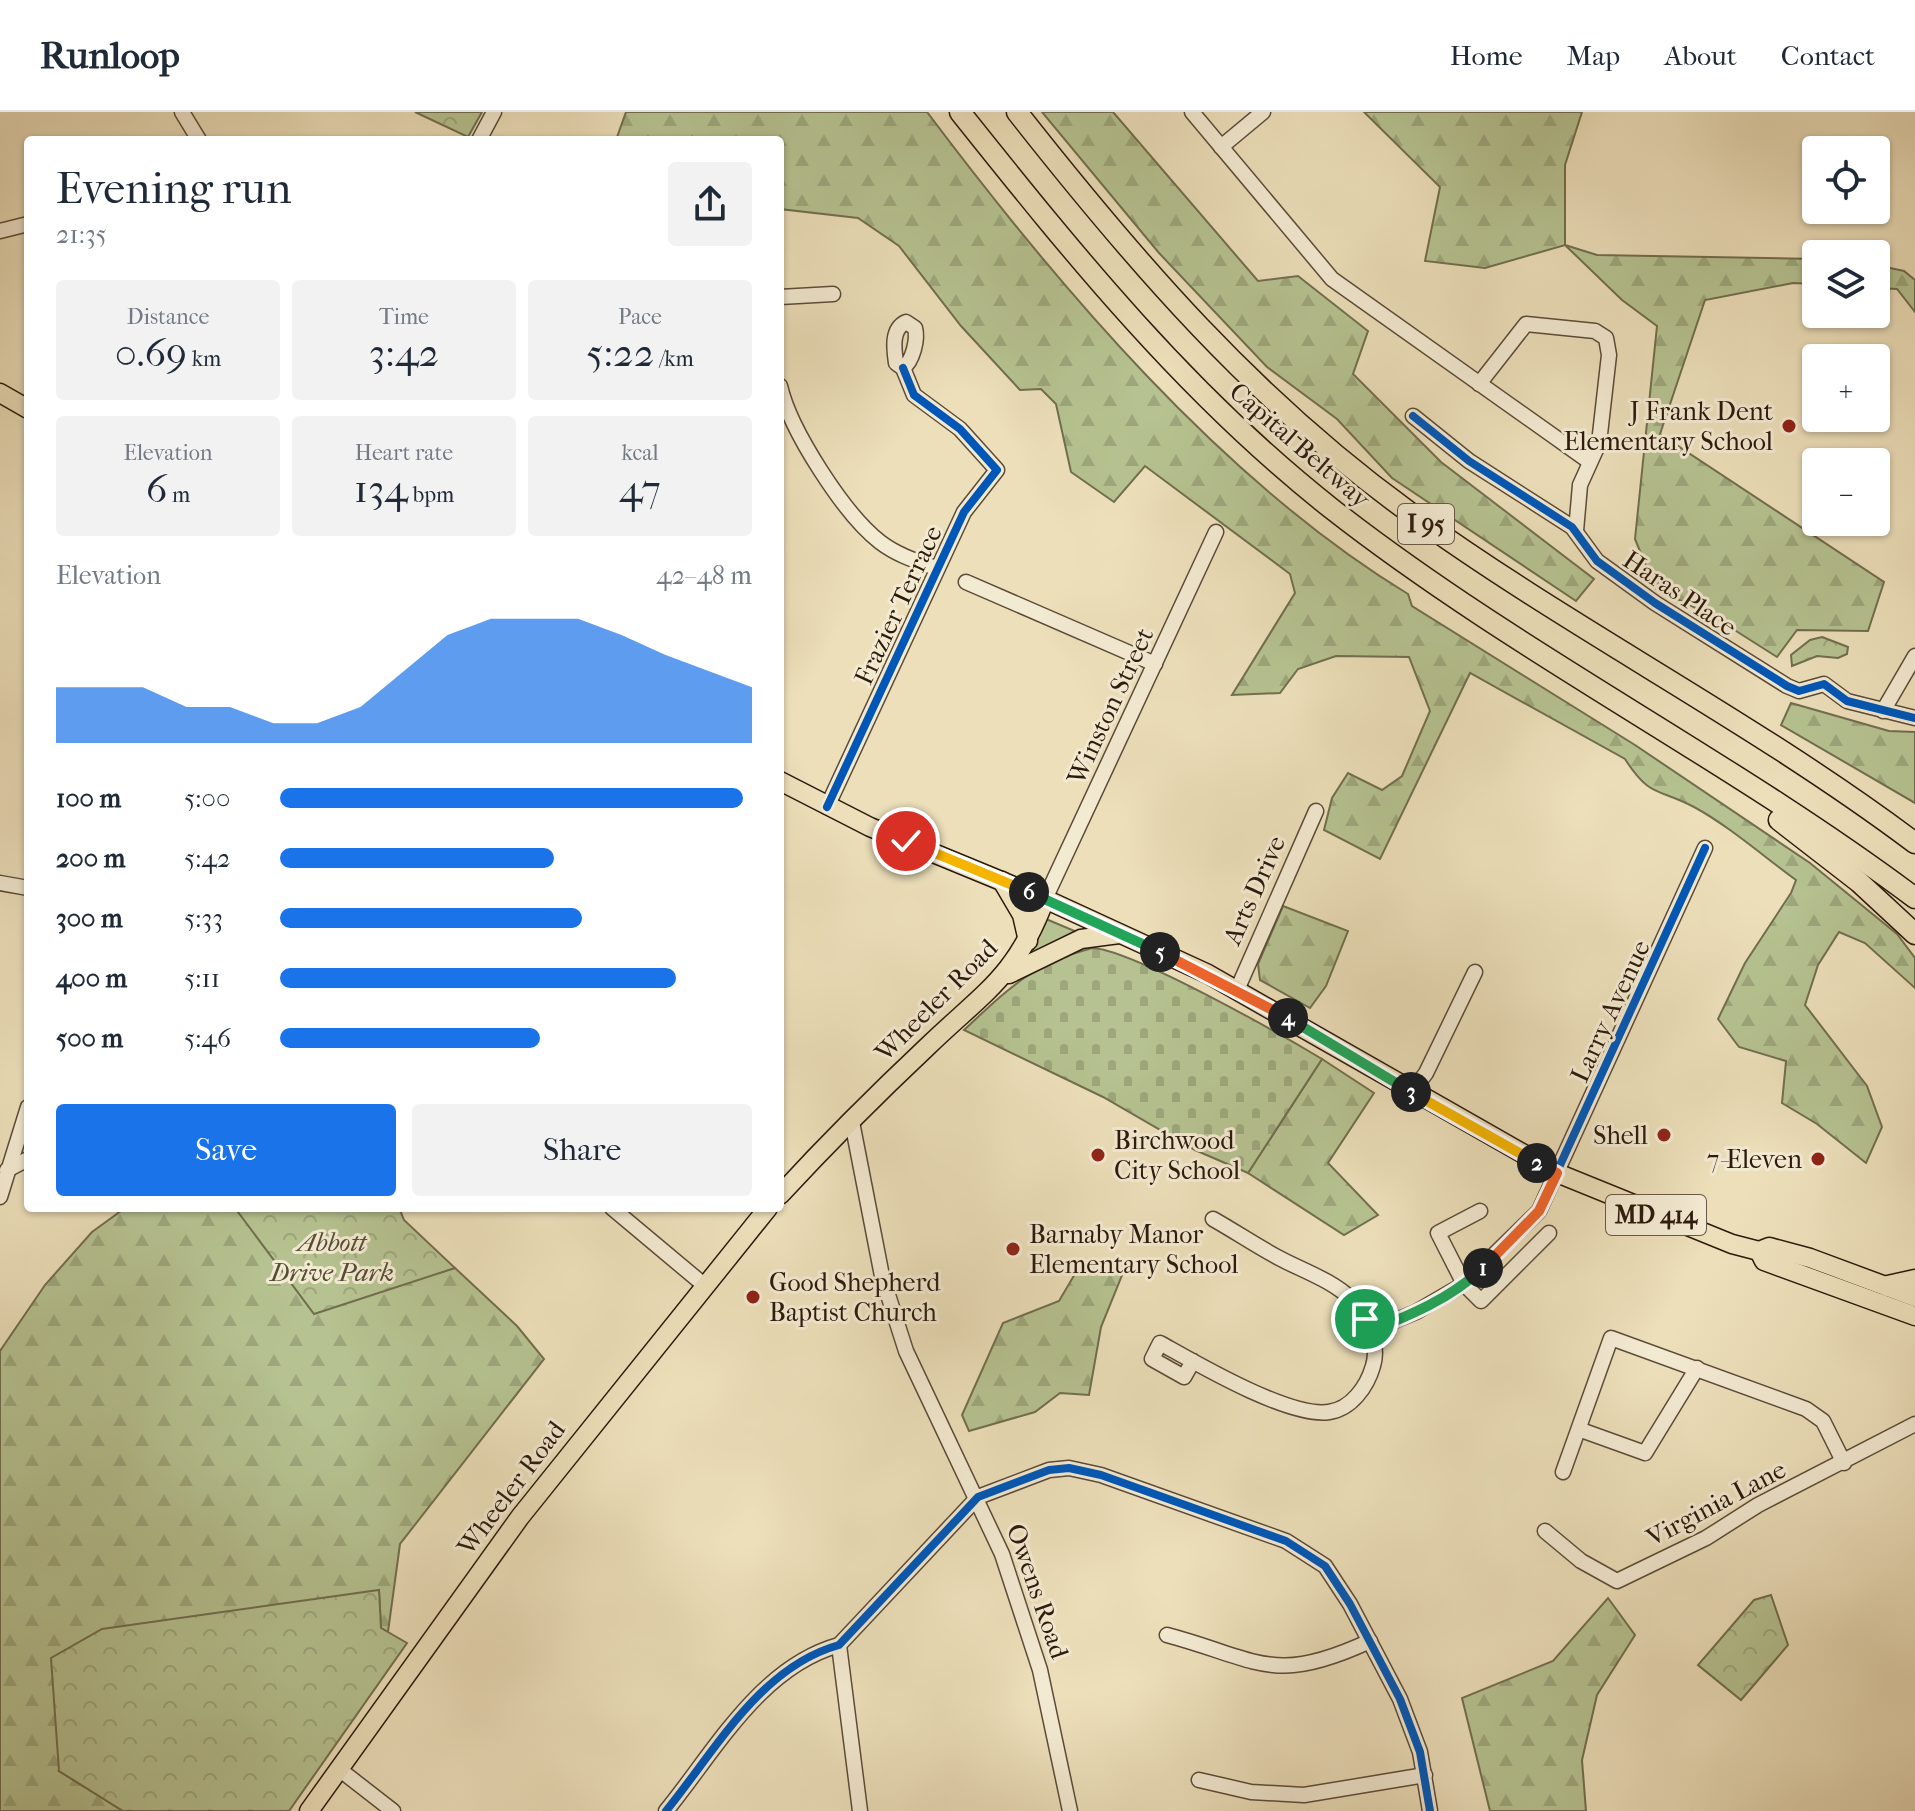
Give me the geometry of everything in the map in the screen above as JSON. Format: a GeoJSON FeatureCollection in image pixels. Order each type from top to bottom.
{"type":"FeatureCollection","features":[{"type":"Feature","properties":{"kind":"highway","name":"Capital Beltway"},"geometry":{"type":"LineString","coordinates":[[960,112],[1111,299],[1243,434],[1377,543],[1543,654],[1833,840],[1915,898]]}},
{"type":"Feature","properties":{"kind":"highway","name":"Capital Beltway"},"geometry":{"type":"LineString","coordinates":[[1017,112],[1146,272],[1232,363],[1314,437],[1455,544],[1915,843]]}},
{"type":"Feature","properties":{"kind":"highway"},"geometry":{"type":"LineString","coordinates":[[1543,654],[1823,853],[1915,934]]}},
{"type":"Feature","properties":{"kind":"highway"},"geometry":{"type":"LineString","coordinates":[[1888,1286],[1915,1280]]}},
{"type":"Feature","properties":{"kind":"main road"},"geometry":{"type":"LineString","coordinates":[[0,394],[24,407]]}},
{"type":"Feature","properties":{"kind":"main road","name":"MD 414"},"geometry":{"type":"LineString","coordinates":[[784,783],[827,807],[1045,899],[1237,990],[1557,1173],[1654,1215],[1759,1251],[1769,1247],[1915,1297]]}},
{"type":"Feature","properties":{"kind":"main road"},"geometry":{"type":"LineString","coordinates":[[1002,881],[1022,915],[1028,941]]}},
{"type":"Feature","properties":{"kind":"main road","name":"Wheeler Road"},"geometry":{"type":"LineString","coordinates":[[784,1191],[928,1045],[1000,980],[1028,941],[1045,899]]}},
{"type":"Feature","properties":{"kind":"main road"},"geometry":{"type":"LineString","coordinates":[[1000,980],[1032,960],[1081,939],[1122,934]]}},
{"type":"Feature","properties":{"kind":"main road","name":"Wheeler Road"},"geometry":{"type":"LineString","coordinates":[[309,1811],[504,1539],[765,1212]]}},
{"type":"Feature","properties":{"kind":"main road","name":"MD 414"},"geometry":{"type":"LineString","coordinates":[[1759,1251],[1764,1261],[1915,1316]]}},
{"type":"Feature","properties":{"kind":"street"},"geometry":{"type":"LineString","coordinates":[[182,112],[197,136]]}},
{"type":"Feature","properties":{"kind":"street"},"geometry":{"type":"LineString","coordinates":[[481,136],[494,112]]}},
{"type":"Feature","properties":{"kind":"street"},"geometry":{"type":"LineString","coordinates":[[1192,112],[1332,279],[1590,462]]}},
{"type":"Feature","properties":{"kind":"street"},"geometry":{"type":"LineString","coordinates":[[1221,147],[1263,112]]}},
{"type":"Feature","properties":{"kind":"street"},"geometry":{"type":"LineString","coordinates":[[0,231],[24,225]]}},
{"type":"Feature","properties":{"kind":"street"},"geometry":{"type":"LineString","coordinates":[[784,297],[833,294]]}},
{"type":"Feature","properties":{"kind":"street"},"geometry":{"type":"LineString","coordinates":[[1479,384],[1526,324],[1600,333],[1606,338],[1609,355],[1599,443],[1577,496],[1576,531]]}},
{"type":"Feature","properties":{"kind":"street","name":"Frazier Terrace"},"geometry":{"type":"LineString","coordinates":[[827,807],[964,512],[997,470],[960,429],[914,395],[903,368]]}},
{"type":"Feature","properties":{"kind":"street"},"geometry":{"type":"LineString","coordinates":[[784,397],[795,428],[868,530],[895,552],[936,568]]}},
{"type":"Feature","properties":{"kind":"street","name":"Haras Place"},"geometry":{"type":"LineString","coordinates":[[1413,416],[1469,461],[1576,531],[1597,561],[1655,603],[1761,670],[1799,691],[1824,684],[1847,701],[1883,711]]}},
{"type":"Feature","properties":{"kind":"street","name":"Winston Street"},"geometry":{"type":"LineString","coordinates":[[1045,899],[1216,532]]}},
{"type":"Feature","properties":{"kind":"street"},"geometry":{"type":"LineString","coordinates":[[966,582],[1155,664]]}},
{"type":"Feature","properties":{"kind":"street"},"geometry":{"type":"LineString","coordinates":[[1915,656],[1883,711],[1915,718]]}},
{"type":"Feature","properties":{"kind":"street","name":"Arts Drive"},"geometry":{"type":"LineString","coordinates":[[1237,990],[1316,811]]}},
{"type":"Feature","properties":{"kind":"street","name":"Larry Avenue"},"geometry":{"type":"LineString","coordinates":[[1370,1331],[1429,1305],[1464,1284],[1529,1223],[1549,1191],[1705,848]]}},
{"type":"Feature","properties":{"kind":"street"},"geometry":{"type":"LineString","coordinates":[[0,883],[24,887]]}},
{"type":"Feature","properties":{"kind":"street"},"geometry":{"type":"LineString","coordinates":[[1412,1092],[1426,1073],[1475,972]]}},
{"type":"Feature","properties":{"kind":"street"},"geometry":{"type":"LineString","coordinates":[[0,1197],[5,1172],[24,1118]]}},
{"type":"Feature","properties":{"kind":"street","name":"Owens Road"},"geometry":{"type":"LineString","coordinates":[[852,1122],[893,1316],[906,1351],[978,1497],[1027,1625],[1070,1811]]}},
{"type":"Feature","properties":{"kind":"street"},"geometry":{"type":"LineString","coordinates":[[5,1172],[24,1161]]}},
{"type":"Feature","properties":{"kind":"street"},"geometry":{"type":"LineString","coordinates":[[1480,1211],[1438,1233],[1464,1284],[1481,1301],[1549,1233]]}},
{"type":"Feature","properties":{"kind":"street"},"geometry":{"type":"LineString","coordinates":[[617,1212],[704,1285]]}},
{"type":"Feature","properties":{"kind":"street"},"geometry":{"type":"LineString","coordinates":[[1160,1343],[1301,1410],[1330,1412],[1354,1399],[1370,1374],[1375,1351],[1370,1331],[1349,1297],[1213,1219]]}},
{"type":"Feature","properties":{"kind":"street"},"geometry":{"type":"LineString","coordinates":[[1563,1472],[1581,1430],[1611,1338],[1806,1409],[1823,1421],[1844,1463]]}},
{"type":"Feature","properties":{"kind":"street"},"geometry":{"type":"LineString","coordinates":[[1581,1430],[1645,1453],[1697,1368]]}},
{"type":"Feature","properties":{"kind":"street","name":"Virginia Lane"},"geometry":{"type":"LineString","coordinates":[[1545,1531],[1584,1563],[1617,1581],[1915,1424]]}},
{"type":"Feature","properties":{"kind":"street"},"geometry":{"type":"LineString","coordinates":[[666,1811],[780,1674],[809,1655],[839,1645],[978,1497],[1049,1470],[1069,1468],[1101,1475],[1286,1541],[1325,1566],[1400,1699],[1425,1775],[1430,1811]]}},
{"type":"Feature","properties":{"kind":"street"},"geometry":{"type":"LineString","coordinates":[[1167,1635],[1282,1668],[1330,1658],[1370,1641]]}},
{"type":"Feature","properties":{"kind":"street"},"geometry":{"type":"LineString","coordinates":[[839,1645],[860,1811]]}},
{"type":"Feature","properties":{"kind":"street"},"geometry":{"type":"LineString","coordinates":[[339,1769],[393,1811]]}},
{"type":"Feature","properties":{"kind":"street"},"geometry":{"type":"LineString","coordinates":[[1199,1780],[1251,1792],[1292,1795],[1425,1775]]}},
{"type":"Feature","properties":{"kind":"green space"},"geometry":{"type":"Polygon","coordinates":[[[415,112],[482,112],[466,136],[415,112]]]}},
{"type":"Feature","properties":{"kind":"green space"},"geometry":{"type":"Polygon","coordinates":[[[626,112],[927,112],[1087,311],[1146,376],[1273,495],[1339,548],[1408,594],[1412,606],[1635,745],[1810,863],[1897,934],[1915,958],[1915,988],[1865,943],[1839,932],[1818,965],[1805,1005],[1867,1086],[1882,1127],[1866,1163],[1817,1124],[1782,1103],[1786,1061],[1739,1047],[1718,1019],[1745,963],[1791,893],[1796,880],[1707,815],[1648,786],[1625,759],[1470,673],[1380,859],[1324,830],[1332,798],[1348,773],[1382,790],[1402,776],[1430,711],[1409,657],[1336,656],[1298,669],[1280,693],[1232,695],[1295,593],[1290,574],[1145,466],[1114,502],[1071,472],[1056,404],[1041,389],[1020,390],[961,326],[899,246],[858,218],[784,209],[784,136],[617,136],[626,112]]]}},
{"type":"Feature","properties":{"kind":"green space"},"geometry":{"type":"Polygon","coordinates":[[[1042,112],[1113,112],[1258,281],[1298,276],[1368,331],[1353,374],[1441,462],[1594,579],[1576,601],[1392,478],[1337,419],[1267,367],[1159,253],[1042,112]]]}},
{"type":"Feature","properties":{"kind":"green space"},"geometry":{"type":"Polygon","coordinates":[[[1364,112],[1582,112],[1565,165],[1565,245],[1485,268],[1425,261],[1440,187],[1364,112]]]}},
{"type":"Feature","properties":{"kind":"green space"},"geometry":{"type":"Polygon","coordinates":[[[1565,245],[1597,255],[1802,259],[1802,283],[1705,300],[1660,434],[1802,528],[1802,536],[1814,536],[1884,582],[1868,631],[1797,630],[1777,657],[1714,617],[1655,588],[1635,539],[1657,326],[1622,300],[1565,245]]]}},
{"type":"Feature","properties":{"kind":"green space"},"geometry":{"type":"Polygon","coordinates":[[[1890,268],[1904,271],[1915,280],[1915,312],[1897,289],[1890,289],[1890,268]]]}},
{"type":"Feature","properties":{"kind":"green space"},"geometry":{"type":"Polygon","coordinates":[[[1822,637],[1848,647],[1847,654],[1838,658],[1817,656],[1792,666],[1791,655],[1810,640],[1822,637]]]}},
{"type":"Feature","properties":{"kind":"green space"},"geometry":{"type":"Polygon","coordinates":[[[1791,703],[1889,731],[1915,732],[1915,803],[1781,725],[1791,703]]]}},
{"type":"Feature","properties":{"kind":"green space"},"geometry":{"type":"Polygon","coordinates":[[[1283,906],[1348,931],[1326,986],[1310,1008],[1260,980],[1258,964],[1283,906]]]}},
{"type":"Feature","properties":{"kind":"green space"},"geometry":{"type":"Polygon","coordinates":[[[1046,919],[1077,932],[1027,956],[1046,919]]]}},
{"type":"Feature","properties":{"kind":"green space"},"geometry":{"type":"Polygon","coordinates":[[[1092,948],[1139,962],[1171,977],[1322,1059],[1248,1173],[1195,1150],[1103,1097],[964,1030],[1022,979],[1071,954],[1092,948]]]}},
{"type":"Feature","properties":{"kind":"green space"},"geometry":{"type":"Polygon","coordinates":[[[1322,1059],[1374,1093],[1328,1163],[1378,1215],[1344,1235],[1248,1173],[1322,1059]]]}},
{"type":"Feature","properties":{"kind":"green space"},"geometry":{"type":"Polygon","coordinates":[[[120,1212],[238,1212],[257,1234],[400,1284],[455,1268],[517,1326],[544,1359],[400,1544],[388,1632],[381,1628],[379,1591],[59,1771],[123,1811],[0,1811],[0,1351],[45,1285],[92,1232],[120,1212]]]}},
{"type":"Feature","properties":{"kind":"green space","name":"Abbott Drive Park"},"geometry":{"type":"Polygon","coordinates":[[[238,1212],[401,1212],[404,1220],[455,1268],[314,1314],[238,1212]]]}},
{"type":"Feature","properties":{"kind":"green space"},"geometry":{"type":"Polygon","coordinates":[[[1082,1262],[1127,1263],[1101,1327],[1089,1395],[1060,1393],[1035,1412],[969,1431],[962,1415],[1003,1323],[1059,1301],[1082,1262]]]}},
{"type":"Feature","properties":{"kind":"green space"},"geometry":{"type":"Polygon","coordinates":[[[379,1590],[381,1628],[407,1643],[289,1811],[123,1811],[59,1771],[51,1658],[102,1629],[379,1590]]]}},
{"type":"Feature","properties":{"kind":"green space"},"geometry":{"type":"Polygon","coordinates":[[[1771,1595],[1788,1645],[1741,1700],[1698,1665],[1754,1600],[1771,1595]]]}},
{"type":"Feature","properties":{"kind":"green space"},"geometry":{"type":"Polygon","coordinates":[[[1608,1598],[1635,1635],[1597,1695],[1582,1760],[1586,1811],[1490,1811],[1462,1698],[1553,1661],[1608,1598]]]}},
{"type":"Feature","properties":{"kind":"cycle path"},"geometry":{"type":"LineString","coordinates":[[827,807],[964,512],[997,470],[960,429],[914,395],[903,368]]}},
{"type":"Feature","properties":{"kind":"cycle path"},"geometry":{"type":"LineString","coordinates":[[1413,416],[1469,461],[1572,527],[1597,561],[1655,603],[1787,686],[1799,691],[1824,684],[1847,701],[1915,718]]}},
{"type":"Feature","properties":{"kind":"cycle path"},"geometry":{"type":"LineString","coordinates":[[1370,1331],[1416,1312],[1464,1284],[1539,1211],[1705,848]]}},
{"type":"Feature","properties":{"kind":"cycle path"},"geometry":{"type":"LineString","coordinates":[[666,1811],[721,1738],[762,1691],[811,1656],[839,1645],[978,1497],[1049,1470],[1069,1468],[1101,1475],[1286,1541],[1325,1566],[1350,1604],[1400,1699],[1420,1752],[1430,1811]]}},
{"type":"Feature","properties":{"kind":"place","name":"J Frank Dent Elementary School"},"geometry":{"type":"Point","coordinates":[1789,426]}},
{"type":"Feature","properties":{"kind":"place","name":"Shell"},"geometry":{"type":"Point","coordinates":[1664,1135]}},
{"type":"Feature","properties":{"kind":"place","name":"Birchwood City School"},"geometry":{"type":"Point","coordinates":[1098,1155]}},
{"type":"Feature","properties":{"kind":"place","name":"7-Eleven"},"geometry":{"type":"Point","coordinates":[1818,1159]}},
{"type":"Feature","properties":{"kind":"place","name":"Barnaby Manor Elementary School"},"geometry":{"type":"Point","coordinates":[1013,1249]}},
{"type":"Feature","properties":{"kind":"place","name":"Good Shepherd Baptist Church"},"geometry":{"type":"Point","coordinates":[753,1297]}},
{"type":"Feature","properties":{"kind":"route"},"geometry":{"type":"LineString","coordinates":[[906,841],[1045,899],[1208,974],[1480,1132],[1557,1173],[1539,1211],[1474,1277],[1445,1297],[1370,1331],[1365,1319]]}}]}
